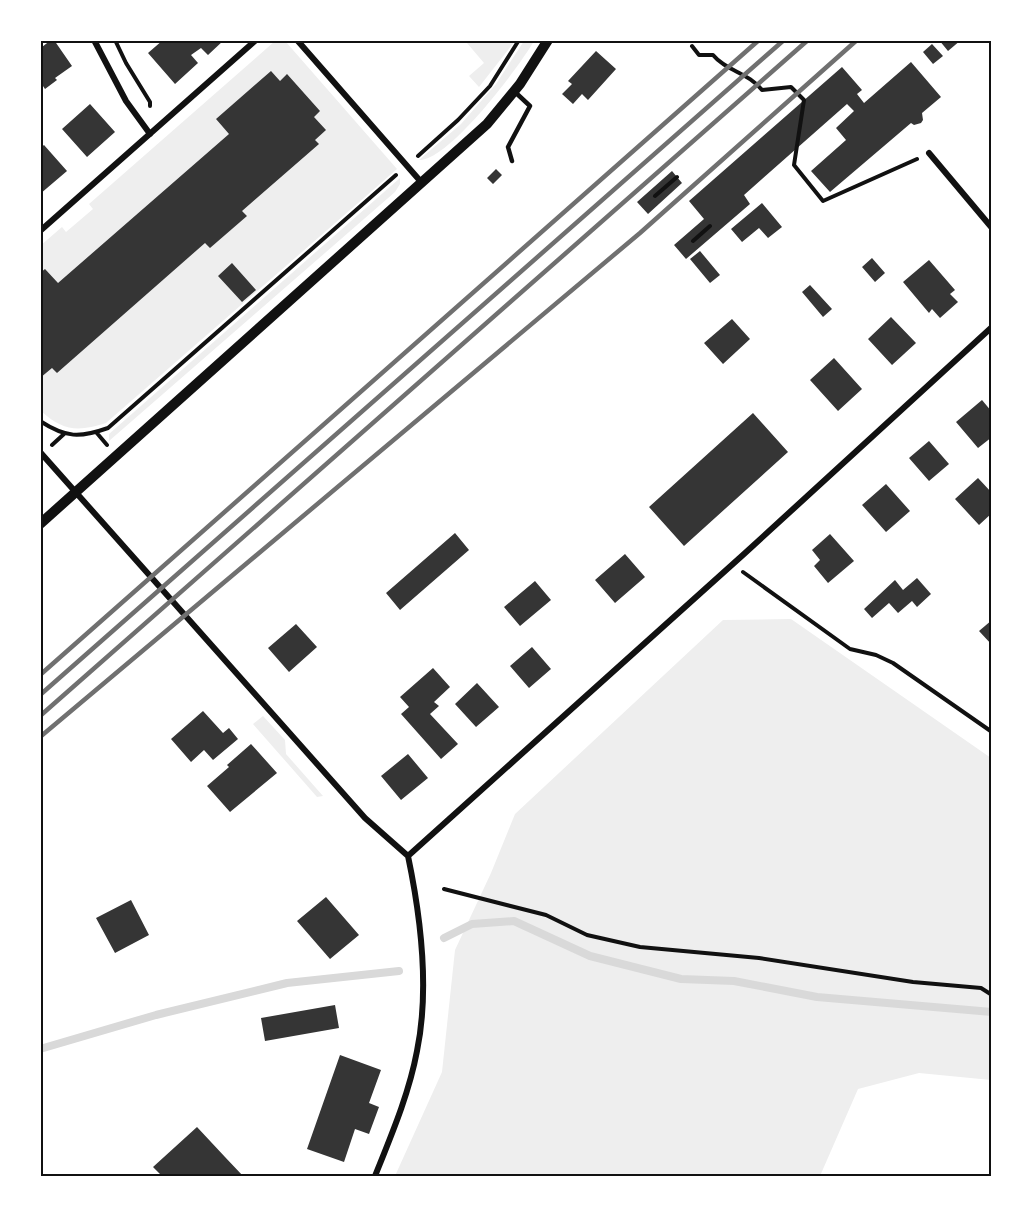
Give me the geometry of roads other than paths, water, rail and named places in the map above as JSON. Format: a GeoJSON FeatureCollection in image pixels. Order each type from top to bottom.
{"type":"FeatureCollection","features":[{"type":"Feature","properties":{"kind":"street"},"geometry":{"type":"LineString","coordinates":[[94,40],[126,101],[150,134]]}},
{"type":"Feature","properties":{"kind":"street"},"geometry":{"type":"LineString","coordinates":[[40,231],[256,40]]}},
{"type":"Feature","properties":{"kind":"street"},"geometry":{"type":"LineString","coordinates":[[297,40],[422,183]]}},
{"type":"Feature","properties":{"kind":"street"},"geometry":{"type":"LineString","coordinates":[[40,524],[488,124],[515,92],[548,40]]}},
{"type":"Feature","properties":{"kind":"street"},"geometry":{"type":"LineString","coordinates":[[928,153],[992,228]]}},
{"type":"Feature","properties":{"kind":"street"},"geometry":{"type":"LineString","coordinates":[[408,856],[992,327]]}},
{"type":"Feature","properties":{"kind":"street"},"geometry":{"type":"LineString","coordinates":[[40,452],[365,818],[408,856],[417,901],[423,1000],[417,1051],[399,1114],[375,1176]]}},
{"type":"Feature","properties":{"kind":"lane"},"geometry":{"type":"LineString","coordinates":[[512,161],[507,147],[530,106],[515,92]]}},
{"type":"Feature","properties":{"kind":"waterway"},"geometry":{"type":"LineString","coordinates":[[444,938],[472,924],[514,921],[590,956],[681,979],[734,981],[817,997],[992,1012]]}},
{"type":"Feature","properties":{"kind":"waterway"},"geometry":{"type":"LineString","coordinates":[[40,1049],[156,1015],[287,983],[399,971]]}},
{"type":"Feature","properties":{"kind":"railway"},"geometry":{"type":"LineString","coordinates":[[40,675],[759,40]]}},
{"type":"Feature","properties":{"kind":"railway"},"geometry":{"type":"LineString","coordinates":[[40,695],[784,40]]}},
{"type":"Feature","properties":{"kind":"railway"},"geometry":{"type":"LineString","coordinates":[[40,716],[808,40]]}},
{"type":"Feature","properties":{"kind":"railway"},"geometry":{"type":"LineString","coordinates":[[40,737],[640,233],[857,40]]}}]}
